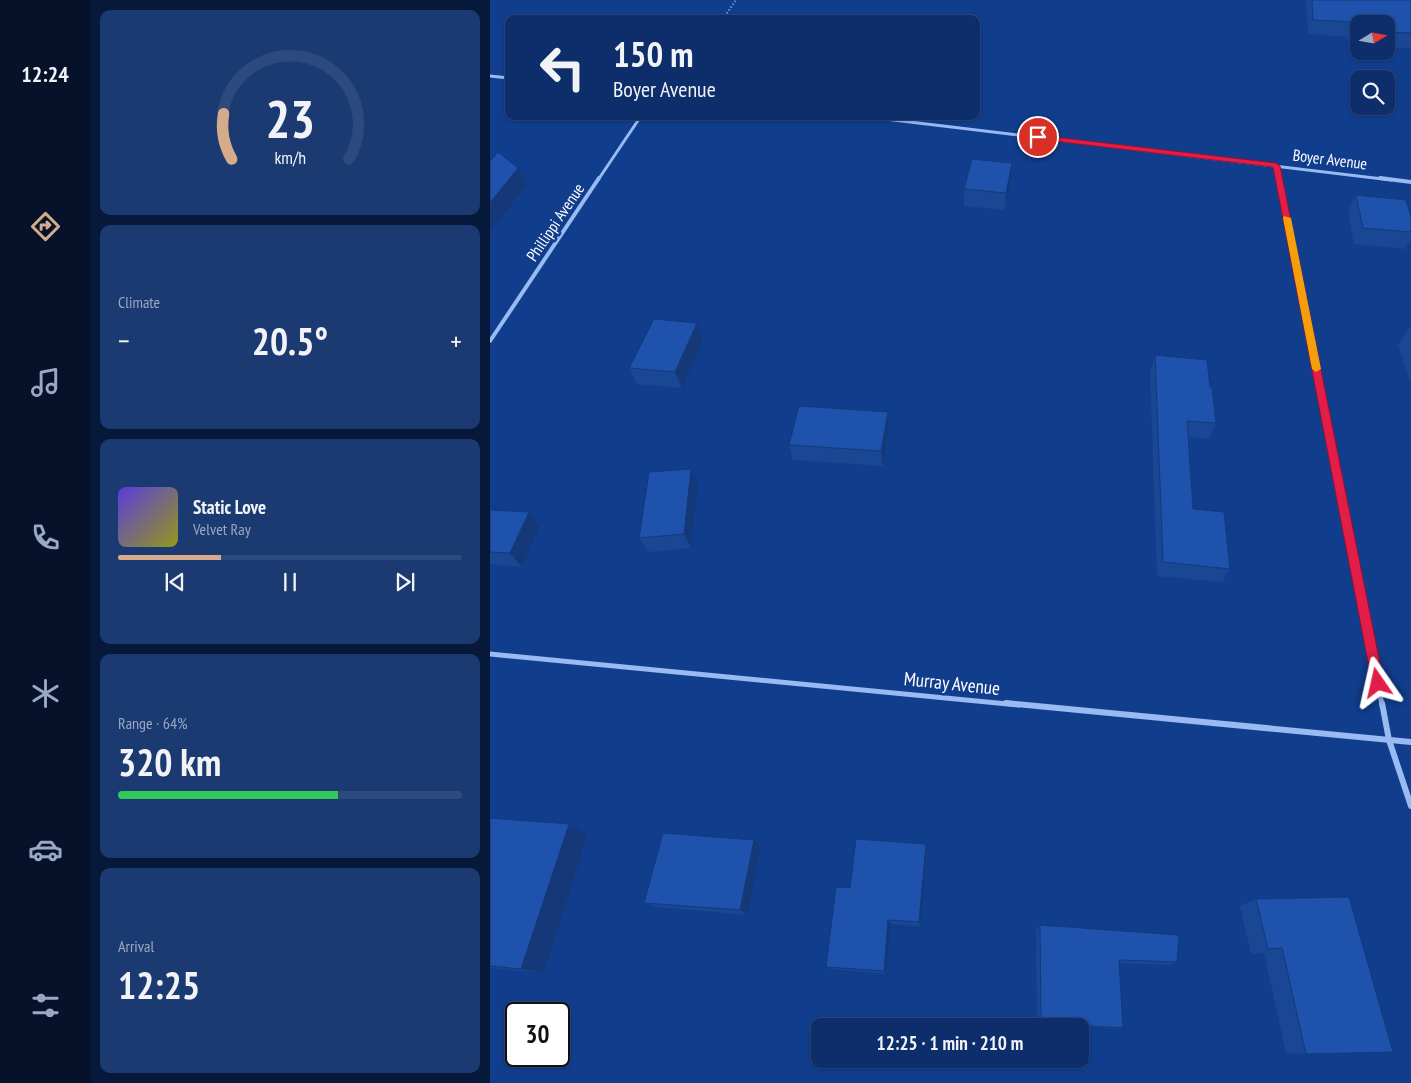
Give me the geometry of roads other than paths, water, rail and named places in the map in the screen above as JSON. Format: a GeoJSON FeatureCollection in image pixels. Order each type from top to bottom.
{"type":"FeatureCollection","features":[{"type":"Feature","properties":{"kind":"street"},"geometry":{"type":"LineString","coordinates":[[490,76],[505,78]]}},
{"type":"Feature","properties":{"kind":"street","name":"Phillippi Avenue"},"geometry":{"type":"LineString","coordinates":[[490,341],[638,120]]}},
{"type":"Feature","properties":{"kind":"street","name":"Boyer Avenue"},"geometry":{"type":"LineString","coordinates":[[893,120],[1411,182]]}},
{"type":"Feature","properties":{"kind":"street"},"geometry":{"type":"LineString","coordinates":[[1276,166],[1390,740],[1411,806]]}},
{"type":"Feature","properties":{"kind":"street","name":"Murray Avenue"},"geometry":{"type":"LineString","coordinates":[[490,654],[1411,742]]}}]}
